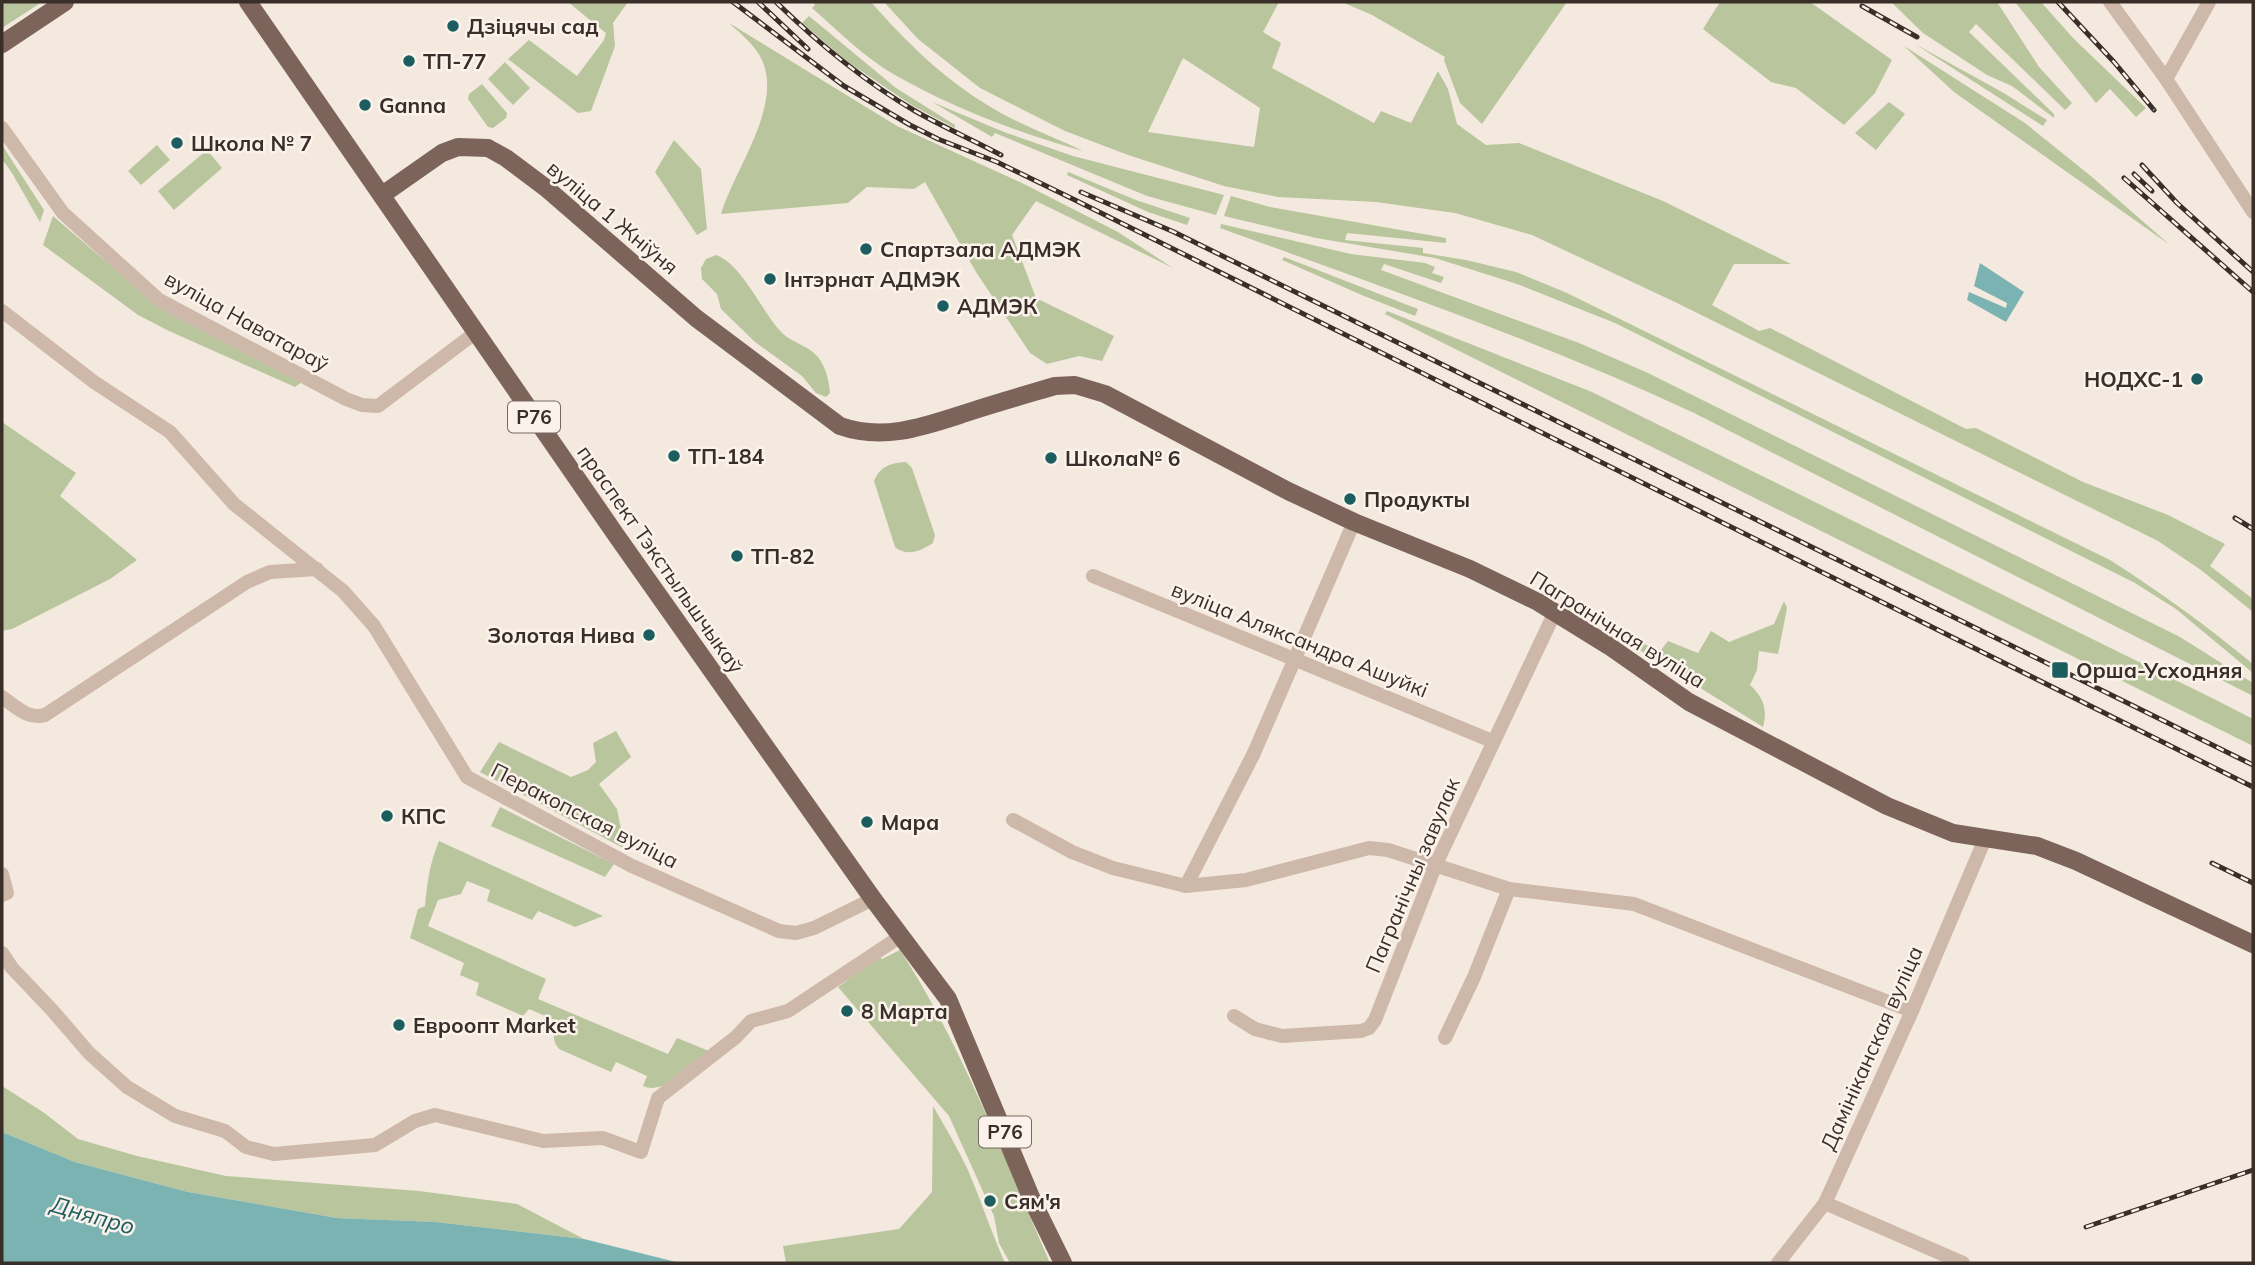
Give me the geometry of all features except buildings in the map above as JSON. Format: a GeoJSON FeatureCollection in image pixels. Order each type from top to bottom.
{"type":"FeatureCollection","features":[{"type":"Feature","properties":{"kind":"main road"},"geometry":{"type":"LineString","coordinates":[[2,44],[65,2]]}},
{"type":"Feature","properties":{"kind":"main road","name":"праспект Тэкстыльшчыкаў"},"geometry":{"type":"LineString","coordinates":[[248,2],[475,333],[873,899],[948,999],[1033,1202],[1063,1263]]}},
{"type":"Feature","properties":{"kind":"main road","name":"вуліца 1 Жніўня"},"geometry":{"type":"LineString","coordinates":[[382,195],[442,153],[458,147],[488,148],[546,188],[696,318],[802,398]]}},
{"type":"Feature","properties":{"kind":"main road","name":"Пагранічная вуліца"},"geometry":{"type":"LineString","coordinates":[[802,398],[840,426],[876,434],[923,426],[1055,386],[1086,387],[1105,394],[1277,485],[1354,522],[1471,569],[1555,612],[1689,702],[1887,806],[1944,831],[2037,846],[2076,860],[2253,944]]}},
{"type":"Feature","properties":{"kind":"street"},"geometry":{"type":"LineString","coordinates":[[2110,2],[2166,79],[2253,212]]}},
{"type":"Feature","properties":{"kind":"street"},"geometry":{"type":"LineString","coordinates":[[2166,79],[2209,2]]}},
{"type":"Feature","properties":{"kind":"street","name":"вуліца Наватараў"},"geometry":{"type":"LineString","coordinates":[[2,128],[63,213],[159,300],[346,399],[362,405],[378,406],[475,333]]}},
{"type":"Feature","properties":{"kind":"street","name":"Перакопская вуліца"},"geometry":{"type":"LineString","coordinates":[[2,311],[94,382],[170,432],[234,504],[343,591],[374,626],[467,778],[632,866],[779,931],[796,933],[814,928],[873,899]]}},
{"type":"Feature","properties":{"kind":"street"},"geometry":{"type":"LineString","coordinates":[[1186,886],[1254,753],[1354,522]]}},
{"type":"Feature","properties":{"kind":"street"},"geometry":{"type":"LineString","coordinates":[[2,697],[27,715],[44,715],[247,582],[270,572],[317,569]]}},
{"type":"Feature","properties":{"kind":"street","name":"вуліца Аляксандра Ашуйкі"},"geometry":{"type":"LineString","coordinates":[[1093,576],[1492,741]]}},
{"type":"Feature","properties":{"kind":"street","name":"Пагранічны завулак"},"geometry":{"type":"LineString","coordinates":[[1234,1016],[1255,1029],[1282,1036],[1361,1031],[1375,1020],[1436,864],[1555,612]]}},
{"type":"Feature","properties":{"kind":"street"},"geometry":{"type":"LineString","coordinates":[[1013,820],[1072,852],[1113,868],[1186,886],[1246,880],[1369,848],[1402,853],[1509,890],[1634,904],[1912,1011]]}},
{"type":"Feature","properties":{"kind":"street","name":"Дамініканская вуліца"},"geometry":{"type":"LineString","coordinates":[[1778,1263],[1825,1203],[1912,1011],[1985,839]]}},
{"type":"Feature","properties":{"kind":"street"},"geometry":{"type":"LineString","coordinates":[[2,874],[7,893],[2,895]]}},
{"type":"Feature","properties":{"kind":"street"},"geometry":{"type":"LineString","coordinates":[[1444,1038],[1474,978],[1509,890]]}},
{"type":"Feature","properties":{"kind":"street"},"geometry":{"type":"LineString","coordinates":[[2,953],[12,968],[89,1053],[127,1087],[175,1116],[225,1131],[246,1147],[274,1154],[374,1145],[415,1121],[435,1115],[543,1140],[603,1138],[640,1153],[658,1098],[736,1037],[751,1021],[788,1011],[901,936]]}},
{"type":"Feature","properties":{"kind":"street"},"geometry":{"type":"LineString","coordinates":[[1825,1203],[1963,1263]]}},
{"type":"Feature","properties":{"kind":"green space"},"geometry":{"type":"Polygon","coordinates":[[[2,2],[42,2],[2,28],[2,2]]]}},
{"type":"Feature","properties":{"kind":"green space"},"geometry":{"type":"Polygon","coordinates":[[[568,2],[628,2],[613,23],[615,46],[591,111],[578,113],[508,59],[529,40],[577,76],[604,40],[606,33],[568,2]]]}},
{"type":"Feature","properties":{"kind":"green space"},"geometry":{"type":"Polygon","coordinates":[[[813,2],[871,2],[926,59],[956,84],[1012,119],[1083,151],[987,119],[895,75],[842,35],[812,8],[815,5],[813,2]]]}},
{"type":"Feature","properties":{"kind":"green space"},"geometry":{"type":"Polygon","coordinates":[[[884,2],[1279,2],[1263,32],[1281,43],[1272,68],[1374,123],[1381,111],[1411,123],[1438,71],[1448,89],[1457,124],[1486,145],[1519,143],[1663,201],[1791,264],[1734,264],[1712,305],[1759,331],[1770,328],[1966,429],[1976,428],[2083,482],[2168,515],[2225,544],[2210,566],[2253,599],[2253,612],[2201,570],[2158,541],[1675,302],[1532,235],[1455,213],[1376,202],[1278,197],[1224,186],[1065,131],[980,88],[918,39],[884,2]],[[1183,58],[1148,132],[1254,147],[1260,108],[1183,58]]]}},
{"type":"Feature","properties":{"kind":"green space"},"geometry":{"type":"Polygon","coordinates":[[[1342,2],[1567,2],[1482,124],[1460,103],[1445,57],[1372,15],[1342,2]]]}},
{"type":"Feature","properties":{"kind":"green space"},"geometry":{"type":"Polygon","coordinates":[[[1720,2],[1810,2],[1892,60],[1875,93],[1844,125],[1796,88],[1771,82],[1703,29],[1720,2]]]}},
{"type":"Feature","properties":{"kind":"green space"},"geometry":{"type":"Polygon","coordinates":[[[1891,2],[1997,2],[2039,67],[2072,103],[2065,110],[1976,24],[1969,32],[2054,114],[2054,118],[2012,86],[1987,75],[1923,33],[1891,2]]]}},
{"type":"Feature","properties":{"kind":"green space"},"geometry":{"type":"Polygon","coordinates":[[[2015,2],[2041,2],[2073,38],[2146,108],[2136,117],[2110,89],[2096,103],[2015,2]]]}},
{"type":"Feature","properties":{"kind":"green space"},"geometry":{"type":"Polygon","coordinates":[[[809,16],[896,88],[955,125],[955,128],[913,106],[848,62],[802,23],[809,16]]]}},
{"type":"Feature","properties":{"kind":"green space"},"geometry":{"type":"Polygon","coordinates":[[[729,23],[897,126],[1024,184],[1118,232],[1173,268],[1036,201],[1012,235],[1036,298],[1114,336],[1102,361],[1079,356],[1047,364],[1030,353],[976,272],[925,182],[914,189],[867,187],[848,203],[721,214],[762,117],[767,78],[759,55],[729,23]]]}},
{"type":"Feature","properties":{"kind":"green space"},"geometry":{"type":"Polygon","coordinates":[[[1915,44],[2002,92],[2047,120],[2043,126],[1915,44]]]}},
{"type":"Feature","properties":{"kind":"green space"},"geometry":{"type":"Polygon","coordinates":[[[1904,46],[2025,123],[2170,245],[1954,92],[1904,46]]]}},
{"type":"Feature","properties":{"kind":"green space"},"geometry":{"type":"Polygon","coordinates":[[[505,62],[530,88],[513,105],[488,79],[505,62]]]}},
{"type":"Feature","properties":{"kind":"green space"},"geometry":{"type":"Polygon","coordinates":[[[482,84],[507,113],[506,118],[493,128],[488,127],[468,99],[469,94],[482,84]]]}},
{"type":"Feature","properties":{"kind":"green space"},"geometry":{"type":"Polygon","coordinates":[[[932,102],[1004,132],[1073,156],[1224,195],[1216,215],[1147,196],[995,133],[992,137],[932,102]]]}},
{"type":"Feature","properties":{"kind":"green space"},"geometry":{"type":"Polygon","coordinates":[[[1889,102],[1905,114],[1876,150],[1855,133],[1889,102]]]}},
{"type":"Feature","properties":{"kind":"green space"},"geometry":{"type":"Polygon","coordinates":[[[674,140],[701,169],[707,229],[697,235],[655,172],[674,140]]]}},
{"type":"Feature","properties":{"kind":"green space"},"geometry":{"type":"Polygon","coordinates":[[[2,145],[44,210],[40,222],[2,159],[2,145]]]}},
{"type":"Feature","properties":{"kind":"green space"},"geometry":{"type":"Polygon","coordinates":[[[157,145],[170,160],[141,185],[128,171],[157,145]]]}},
{"type":"Feature","properties":{"kind":"green space"},"geometry":{"type":"Polygon","coordinates":[[[207,150],[222,168],[174,210],[158,191],[207,150]]]}},
{"type":"Feature","properties":{"kind":"green space"},"geometry":{"type":"Polygon","coordinates":[[[1068,172],[1136,200],[1190,218],[1187,225],[1148,212],[1067,175],[1068,172]]]}},
{"type":"Feature","properties":{"kind":"green space"},"geometry":{"type":"Polygon","coordinates":[[[1231,196],[1270,207],[1446,238],[1446,243],[1347,233],[1345,240],[1423,248],[1423,253],[1516,272],[1567,293],[2110,560],[2236,650],[2253,664],[2253,673],[2176,609],[2135,583],[1615,323],[1517,284],[1435,258],[1316,238],[1224,216],[1231,196]]]}},
{"type":"Feature","properties":{"kind":"green space"},"geometry":{"type":"Polygon","coordinates":[[[53,216],[152,301],[303,381],[295,387],[138,315],[43,245],[53,216]]]}},
{"type":"Feature","properties":{"kind":"green space"},"geometry":{"type":"Polygon","coordinates":[[[1221,224],[1351,254],[1425,263],[1435,267],[1432,273],[1444,277],[1441,283],[1384,264],[1381,270],[1579,343],[1648,373],[2180,637],[2253,683],[2253,696],[1694,413],[1519,338],[1220,228],[1221,224]]]}},
{"type":"Feature","properties":{"kind":"green space"},"geometry":{"type":"Polygon","coordinates":[[[716,255],[735,268],[782,333],[818,357],[829,383],[830,393],[826,397],[816,393],[802,376],[755,342],[721,309],[717,294],[702,279],[701,268],[706,259],[716,255]]]}},
{"type":"Feature","properties":{"kind":"green space"},"geometry":{"type":"Polygon","coordinates":[[[1284,257],[1418,309],[1415,316],[1282,260],[1284,257]]]}},
{"type":"Feature","properties":{"kind":"green space"},"geometry":{"type":"Polygon","coordinates":[[[1387,311],[1592,392],[2214,699],[2253,719],[2253,746],[1385,314],[1387,311]]]}},
{"type":"Feature","properties":{"kind":"green space"},"geometry":{"type":"Polygon","coordinates":[[[2,422],[76,473],[60,496],[137,560],[110,579],[12,629],[2,631],[2,422]]]}},
{"type":"Feature","properties":{"kind":"green space"},"geometry":{"type":"Polygon","coordinates":[[[906,462],[912,468],[935,535],[933,543],[909,552],[895,547],[874,481],[879,472],[887,466],[906,462]]]}},
{"type":"Feature","properties":{"kind":"green space"},"geometry":{"type":"Polygon","coordinates":[[[1784,601],[1787,608],[1778,654],[1759,651],[1757,670],[1750,685],[1763,704],[1763,727],[1633,646],[1638,642],[1661,650],[1668,641],[1698,653],[1711,631],[1729,642],[1774,624],[1784,601]]]}},
{"type":"Feature","properties":{"kind":"green space"},"geometry":{"type":"Polygon","coordinates":[[[616,731],[631,757],[599,784],[617,809],[625,849],[480,772],[499,742],[571,777],[588,770],[596,762],[593,743],[616,731]]]}},
{"type":"Feature","properties":{"kind":"green space"},"geometry":{"type":"Polygon","coordinates":[[[500,807],[614,864],[605,877],[491,826],[500,807]]]}},
{"type":"Feature","properties":{"kind":"green space"},"geometry":{"type":"Polygon","coordinates":[[[439,841],[603,916],[575,927],[538,911],[532,920],[487,901],[490,890],[467,881],[461,894],[438,900],[428,926],[546,979],[538,999],[668,1054],[677,1038],[709,1051],[670,1083],[652,1088],[643,1086],[647,1076],[616,1062],[611,1072],[559,1049],[554,1039],[557,1021],[529,1009],[523,1016],[476,995],[479,983],[460,975],[464,963],[410,938],[418,909],[425,906],[429,873],[439,841]]]}},
{"type":"Feature","properties":{"kind":"green space"},"geometry":{"type":"Polygon","coordinates":[[[900,950],[923,987],[963,1064],[1050,1263],[1010,1263],[999,1243],[994,1216],[949,1116],[838,987],[879,957],[882,959],[900,950]]]}},
{"type":"Feature","properties":{"kind":"green space"},"geometry":{"type":"Polygon","coordinates":[[[2,1086],[43,1112],[78,1139],[137,1156],[226,1176],[419,1191],[517,1204],[584,1239],[436,1222],[337,1218],[188,1192],[75,1162],[2,1132],[2,1086]]]}},
{"type":"Feature","properties":{"kind":"green space"},"geometry":{"type":"Polygon","coordinates":[[[933,1106],[967,1168],[1005,1263],[786,1263],[783,1246],[899,1229],[932,1192],[933,1106]]]}},
{"type":"Feature","properties":{"kind":"water"},"geometry":{"type":"Polygon","coordinates":[[[1980,263],[2024,292],[2006,322],[1967,300],[1969,292],[2006,308],[2007,303],[1974,286],[1980,263]]]}},
{"type":"Feature","properties":{"kind":"water","name":"Дняпро"},"geometry":{"type":"Polygon","coordinates":[[[2,1132],[75,1162],[188,1192],[337,1218],[436,1222],[584,1239],[680,1263],[2,1263],[2,1132]]]}},
{"type":"Feature","properties":{"kind":"railway"},"geometry":{"type":"LineString","coordinates":[[733,2],[844,86],[910,125],[997,162],[1075,200],[2253,787]]}},
{"type":"Feature","properties":{"kind":"railway"},"geometry":{"type":"LineString","coordinates":[[758,2],[808,49]]}},
{"type":"Feature","properties":{"kind":"railway"},"geometry":{"type":"LineString","coordinates":[[776,2],[825,47],[878,87],[926,117],[1001,155]]}},
{"type":"Feature","properties":{"kind":"railway"},"geometry":{"type":"LineString","coordinates":[[2058,2],[2154,110]]}},
{"type":"Feature","properties":{"kind":"railway"},"geometry":{"type":"LineString","coordinates":[[1862,6],[1917,37]]}},
{"type":"Feature","properties":{"kind":"railway"},"geometry":{"type":"LineString","coordinates":[[2142,165],[2177,203],[2253,272]]}},
{"type":"Feature","properties":{"kind":"railway"},"geometry":{"type":"LineString","coordinates":[[2134,174],[2152,191]]}},
{"type":"Feature","properties":{"kind":"railway"},"geometry":{"type":"LineString","coordinates":[[2124,178],[2253,292]]}},
{"type":"Feature","properties":{"kind":"railway"},"geometry":{"type":"LineString","coordinates":[[1081,192],[1174,232],[2253,765]]}},
{"type":"Feature","properties":{"kind":"railway"},"geometry":{"type":"LineString","coordinates":[[2235,518],[2253,529]]}},
{"type":"Feature","properties":{"kind":"railway"},"geometry":{"type":"LineString","coordinates":[[2212,863],[2253,883]]}},
{"type":"Feature","properties":{"kind":"railway"},"geometry":{"type":"LineString","coordinates":[[2086,1227],[2253,1170]]}},
{"type":"Feature","properties":{"kind":"place","name":"Дзіцячы сад"},"geometry":{"type":"Point","coordinates":[453,26]}},
{"type":"Feature","properties":{"kind":"place","name":"ТП-77"},"geometry":{"type":"Point","coordinates":[409,61]}},
{"type":"Feature","properties":{"kind":"place","name":"Ganna"},"geometry":{"type":"Point","coordinates":[365,105]}},
{"type":"Feature","properties":{"kind":"place","name":"Школа № 7"},"geometry":{"type":"Point","coordinates":[177,143]}},
{"type":"Feature","properties":{"kind":"place","name":"Спартзала АДМЭК"},"geometry":{"type":"Point","coordinates":[866,249]}},
{"type":"Feature","properties":{"kind":"place","name":"Інтэрнат АДМЭК"},"geometry":{"type":"Point","coordinates":[770,279]}},
{"type":"Feature","properties":{"kind":"place","name":"АДМЭК"},"geometry":{"type":"Point","coordinates":[943,306]}},
{"type":"Feature","properties":{"kind":"place","name":"НОДХС-1"},"geometry":{"type":"Point","coordinates":[2197,379]}},
{"type":"Feature","properties":{"kind":"place","name":"ТП-184"},"geometry":{"type":"Point","coordinates":[674,456]}},
{"type":"Feature","properties":{"kind":"place","name":"Школа№ 6"},"geometry":{"type":"Point","coordinates":[1051,458]}},
{"type":"Feature","properties":{"kind":"place","name":"Продукты"},"geometry":{"type":"Point","coordinates":[1350,499]}},
{"type":"Feature","properties":{"kind":"place","name":"ТП-82"},"geometry":{"type":"Point","coordinates":[737,556]}},
{"type":"Feature","properties":{"kind":"place","name":"Золотая Нива"},"geometry":{"type":"Point","coordinates":[649,635]}},
{"type":"Feature","properties":{"kind":"place","name":"Орша-Усходняя"},"geometry":{"type":"Point","coordinates":[2060,670]}},
{"type":"Feature","properties":{"kind":"place","name":"КПС"},"geometry":{"type":"Point","coordinates":[387,816]}},
{"type":"Feature","properties":{"kind":"place","name":"Мара"},"geometry":{"type":"Point","coordinates":[867,822]}},
{"type":"Feature","properties":{"kind":"place","name":"8 Марта"},"geometry":{"type":"Point","coordinates":[847,1011]}},
{"type":"Feature","properties":{"kind":"place","name":"Евроопт Market"},"geometry":{"type":"Point","coordinates":[399,1025]}},
{"type":"Feature","properties":{"kind":"place","name":"Сям'я"},"geometry":{"type":"Point","coordinates":[990,1201]}}]}
